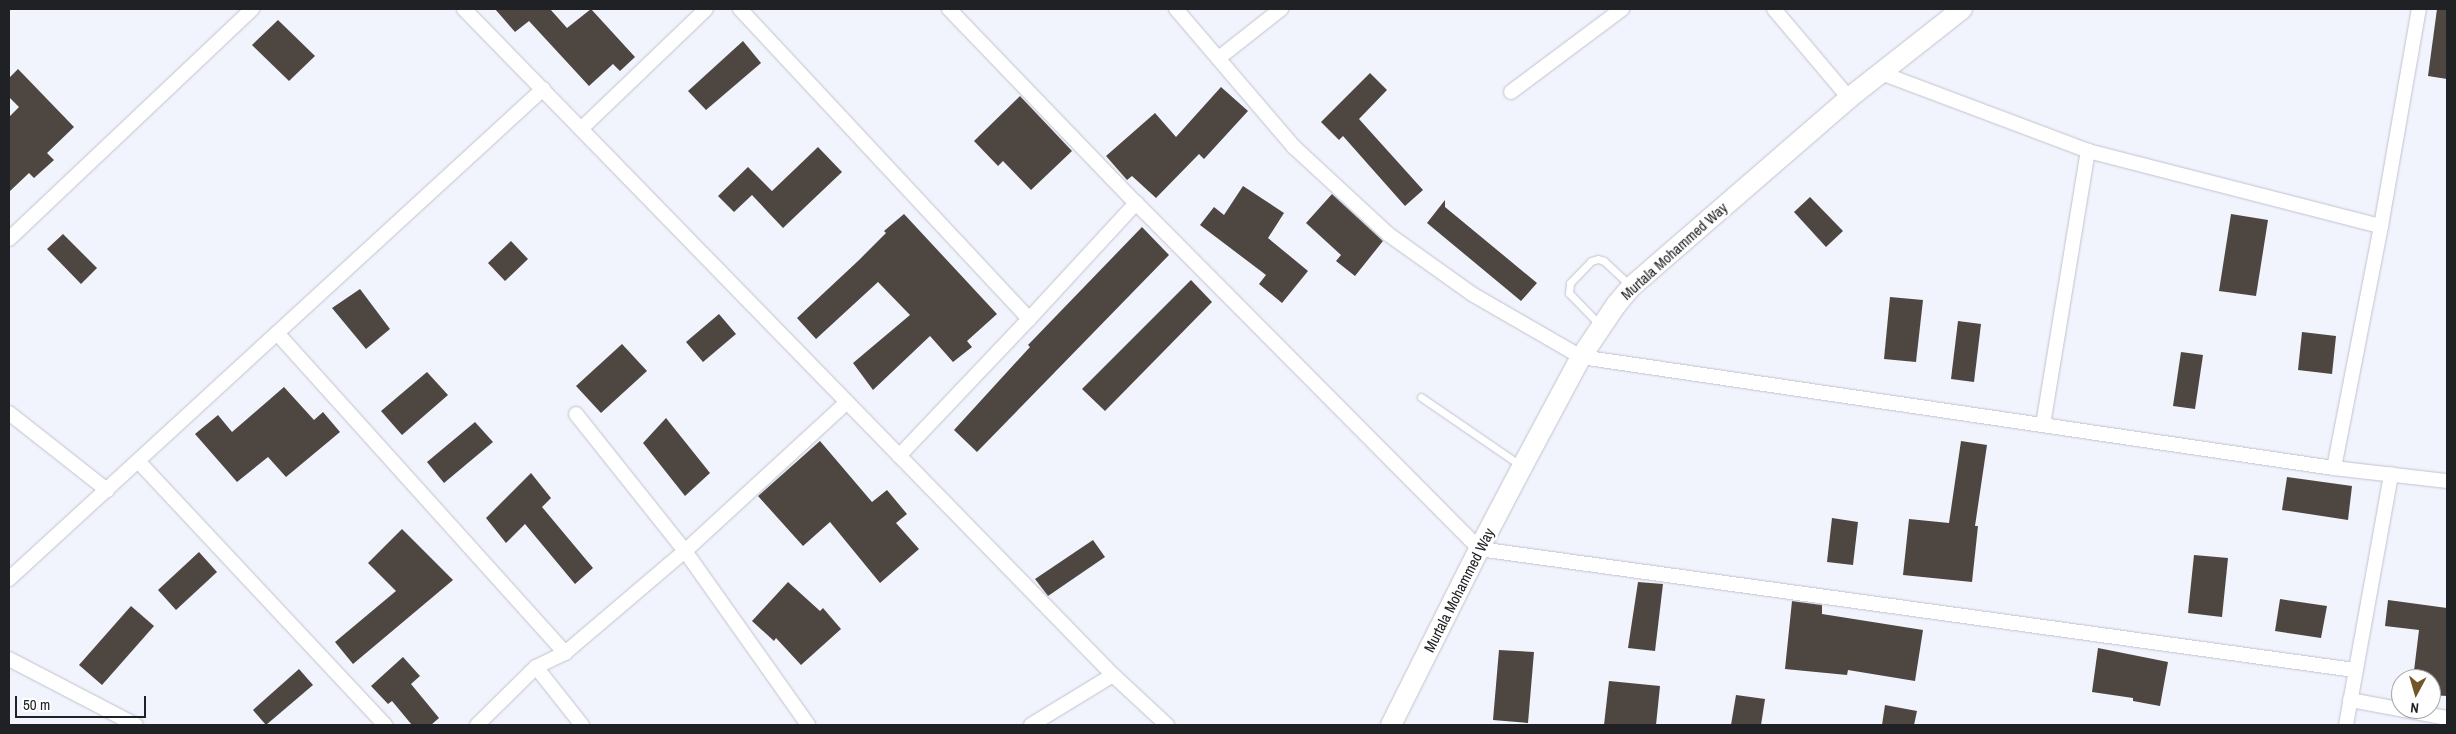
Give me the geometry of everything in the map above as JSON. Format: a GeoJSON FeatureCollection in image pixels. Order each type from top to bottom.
{"type":"FeatureCollection","features":[{"type":"Feature","properties":{"kind":"street"},"geometry":{"type":"LineString","coordinates":[[9,239],[252,9]]}},
{"type":"Feature","properties":{"kind":"street"},"geometry":{"type":"LineString","coordinates":[[464,9],[1113,675],[1167,725]]}},
{"type":"Feature","properties":{"kind":"street"},"geometry":{"type":"LineString","coordinates":[[581,129],[706,9]]}},
{"type":"Feature","properties":{"kind":"street"},"geometry":{"type":"LineString","coordinates":[[740,9],[1029,319]]}},
{"type":"Feature","properties":{"kind":"street"},"geometry":{"type":"LineString","coordinates":[[949,9],[1478,549],[2354,670]]}},
{"type":"Feature","properties":{"kind":"street"},"geometry":{"type":"LineString","coordinates":[[1176,9],[1220,57],[1294,147],[1388,234],[1472,294],[1581,358],[2334,468],[2447,481]]}},
{"type":"Feature","properties":{"kind":"street"},"geometry":{"type":"LineString","coordinates":[[1220,57],[1281,9]]}},
{"type":"Feature","properties":{"kind":"street"},"geometry":{"type":"LineString","coordinates":[[1511,92],[1622,9]]}},
{"type":"Feature","properties":{"kind":"street"},"geometry":{"type":"LineString","coordinates":[[1774,9],[1848,98]]}},
{"type":"Feature","properties":{"kind":"street","name":"Murtala Mohammed Way"},"geometry":{"type":"LineString","coordinates":[[1391,725],[1478,549],[1581,358],[1631,286],[1848,98],[1962,9]]}},
{"type":"Feature","properties":{"kind":"street"},"geometry":{"type":"LineString","coordinates":[[2334,468],[2381,226],[2419,9]]}},
{"type":"Feature","properties":{"kind":"street"},"geometry":{"type":"LineString","coordinates":[[1880,73],[2088,151],[2381,226]]}},
{"type":"Feature","properties":{"kind":"street"},"geometry":{"type":"LineString","coordinates":[[9,579],[542,90]]}},
{"type":"Feature","properties":{"kind":"street"},"geometry":{"type":"LineString","coordinates":[[2044,426],[2088,151]]}},
{"type":"Feature","properties":{"kind":"street"},"geometry":{"type":"LineString","coordinates":[[899,456],[1029,319],[1136,202]]}},
{"type":"Feature","properties":{"kind":"street"},"geometry":{"type":"LineString","coordinates":[[277,333],[565,653]]}},
{"type":"Feature","properties":{"kind":"street"},"geometry":{"type":"LineString","coordinates":[[478,725],[536,667],[565,653],[685,551],[847,402]]}},
{"type":"Feature","properties":{"kind":"street"},"geometry":{"type":"LineString","coordinates":[[9,412],[107,490]]}},
{"type":"Feature","properties":{"kind":"street"},"geometry":{"type":"LineString","coordinates":[[576,414],[685,551],[808,725]]}},
{"type":"Feature","properties":{"kind":"street"},"geometry":{"type":"LineString","coordinates":[[138,461],[384,725]]}},
{"type":"Feature","properties":{"kind":"street"},"geometry":{"type":"LineString","coordinates":[[2346,725],[2354,670],[2391,474]]}},
{"type":"Feature","properties":{"kind":"street"},"geometry":{"type":"LineString","coordinates":[[9,660],[136,725]]}},
{"type":"Feature","properties":{"kind":"street"},"geometry":{"type":"LineString","coordinates":[[536,667],[582,725]]}},
{"type":"Feature","properties":{"kind":"street"},"geometry":{"type":"LineString","coordinates":[[1031,725],[1113,675]]}},
{"type":"Feature","properties":{"kind":"street"},"geometry":{"type":"LineString","coordinates":[[2350,700],[2447,718]]}},
{"type":"Feature","properties":{"kind":"lane"},"geometry":{"type":"LineString","coordinates":[[1602,326],[1569,294],[1570,283],[1591,261],[1598,259],[1631,286]]}},
{"type":"Feature","properties":{"kind":"lane"},"geometry":{"type":"LineString","coordinates":[[1421,397],[1522,466]]}},
{"type":"Feature","properties":{"kind":"building"},"geometry":{"type":"Polygon","coordinates":[[[495,9],[550,9],[567,28],[591,9],[635,57],[620,71],[613,64],[589,86],[529,21],[515,32],[495,9]]]}},
{"type":"Feature","properties":{"kind":"building"},"geometry":{"type":"Polygon","coordinates":[[[2437,9],[2447,9],[2447,79],[2428,76],[2437,9]]]}},
{"type":"Feature","properties":{"kind":"building"},"geometry":{"type":"Polygon","coordinates":[[[278,20],[315,56],[289,81],[252,45],[278,20]]]}},
{"type":"Feature","properties":{"kind":"building"},"geometry":{"type":"Polygon","coordinates":[[[743,41],[761,63],[706,110],[688,91],[743,41]]]}},
{"type":"Feature","properties":{"kind":"building"},"geometry":{"type":"Polygon","coordinates":[[[18,69],[74,127],[47,153],[54,160],[34,178],[29,173],[9,192],[9,117],[19,107],[9,97],[9,78],[18,69]]]}},
{"type":"Feature","properties":{"kind":"building"},"geometry":{"type":"Polygon","coordinates":[[[1370,73],[1387,90],[1359,119],[1423,190],[1405,206],[1343,136],[1339,140],[1321,122],[1370,73]]]}},
{"type":"Feature","properties":{"kind":"building"},"geometry":{"type":"Polygon","coordinates":[[[1221,87],[1248,111],[1204,159],[1199,154],[1156,198],[1132,176],[1127,180],[1106,156],[1155,113],[1176,137],[1221,87]]]}},
{"type":"Feature","properties":{"kind":"building"},"geometry":{"type":"Polygon","coordinates":[[[1020,96],[1072,151],[1031,190],[1003,161],[998,166],[974,141],[1020,96]]]}},
{"type":"Feature","properties":{"kind":"building"},"geometry":{"type":"Polygon","coordinates":[[[818,147],[842,172],[783,228],[752,195],[734,212],[718,196],[748,167],[772,191],[818,147]]]}},
{"type":"Feature","properties":{"kind":"building"},"geometry":{"type":"Polygon","coordinates":[[[1243,186],[1284,213],[1268,238],[1308,271],[1282,303],[1259,284],[1266,275],[1200,225],[1214,207],[1224,215],[1243,186]]]}},
{"type":"Feature","properties":{"kind":"building"},"geometry":{"type":"Polygon","coordinates":[[[1332,194],[1383,241],[1355,276],[1336,261],[1341,255],[1306,223],[1332,194]]]}},
{"type":"Feature","properties":{"kind":"building"},"geometry":{"type":"Polygon","coordinates":[[[1810,197],[1843,231],[1826,247],[1794,212],[1810,197]]]}},
{"type":"Feature","properties":{"kind":"building"},"geometry":{"type":"Polygon","coordinates":[[[1445,200],[1445,207],[1537,283],[1521,301],[1427,223],[1445,200]]]}},
{"type":"Feature","properties":{"kind":"building"},"geometry":{"type":"Polygon","coordinates":[[[904,214],[997,314],[967,341],[972,347],[953,362],[930,336],[873,390],[853,363],[910,315],[878,282],[816,339],[797,318],[886,233],[884,231],[904,214]]]}},
{"type":"Feature","properties":{"kind":"building"},"geometry":{"type":"Polygon","coordinates":[[[2231,214],[2268,220],[2256,296],[2219,291],[2231,214]]]}},
{"type":"Feature","properties":{"kind":"building"},"geometry":{"type":"Polygon","coordinates":[[[1142,227],[1169,255],[977,452],[954,430],[1030,347],[1028,345],[1142,227]]]}},
{"type":"Feature","properties":{"kind":"building"},"geometry":{"type":"Polygon","coordinates":[[[63,234],[97,268],[81,284],[47,249],[63,234]]]}},
{"type":"Feature","properties":{"kind":"building"},"geometry":{"type":"Polygon","coordinates":[[[511,241],[528,259],[505,281],[488,263],[511,241]]]}},
{"type":"Feature","properties":{"kind":"building"},"geometry":{"type":"Polygon","coordinates":[[[1191,280],[1212,302],[1105,411],[1082,389],[1191,280]]]}},
{"type":"Feature","properties":{"kind":"building"},"geometry":{"type":"Polygon","coordinates":[[[360,289],[390,329],[366,349],[332,308],[360,289]]]}},
{"type":"Feature","properties":{"kind":"building"},"geometry":{"type":"Polygon","coordinates":[[[1890,297],[1923,300],[1916,362],[1884,359],[1890,297]]]}},
{"type":"Feature","properties":{"kind":"building"},"geometry":{"type":"Polygon","coordinates":[[[719,314],[736,334],[703,362],[686,342],[719,314]]]}},
{"type":"Feature","properties":{"kind":"building"},"geometry":{"type":"Polygon","coordinates":[[[1958,321],[1981,324],[1974,382],[1951,379],[1958,321]]]}},
{"type":"Feature","properties":{"kind":"building"},"geometry":{"type":"Polygon","coordinates":[[[2302,332],[2336,336],[2332,374],[2298,370],[2302,332]]]}},
{"type":"Feature","properties":{"kind":"building"},"geometry":{"type":"Polygon","coordinates":[[[622,344],[647,371],[601,413],[576,386],[622,344]]]}},
{"type":"Feature","properties":{"kind":"building"},"geometry":{"type":"Polygon","coordinates":[[[2181,352],[2203,355],[2195,409],[2173,406],[2181,352]]]}},
{"type":"Feature","properties":{"kind":"building"},"geometry":{"type":"Polygon","coordinates":[[[427,372],[448,395],[402,435],[381,411],[427,372]]]}},
{"type":"Feature","properties":{"kind":"building"},"geometry":{"type":"Polygon","coordinates":[[[284,387],[314,420],[323,412],[340,432],[286,477],[268,457],[237,482],[195,434],[218,415],[232,432],[284,387]]]}},
{"type":"Feature","properties":{"kind":"building"},"geometry":{"type":"Polygon","coordinates":[[[666,418],[710,473],[685,496],[643,443],[666,418]]]}},
{"type":"Feature","properties":{"kind":"building"},"geometry":{"type":"Polygon","coordinates":[[[475,422],[493,442],[444,483],[427,462],[475,422]]]}},
{"type":"Feature","properties":{"kind":"building"},"geometry":{"type":"Polygon","coordinates":[[[820,441],[872,502],[887,490],[907,514],[896,523],[919,549],[880,583],[830,522],[803,546],[758,496],[820,441]]]}},
{"type":"Feature","properties":{"kind":"building"},"geometry":{"type":"Polygon","coordinates":[[[1961,441],[1987,445],[1975,526],[1978,526],[1972,582],[1903,575],[1909,519],[1949,523],[1961,441]]]}},
{"type":"Feature","properties":{"kind":"building"},"geometry":{"type":"Polygon","coordinates":[[[531,473],[551,498],[542,507],[593,568],[575,584],[525,524],[506,543],[486,518],[531,473]]]}},
{"type":"Feature","properties":{"kind":"building"},"geometry":{"type":"Polygon","coordinates":[[[2287,477],[2352,486],[2348,520],[2282,510],[2287,477]]]}},
{"type":"Feature","properties":{"kind":"building"},"geometry":{"type":"Polygon","coordinates":[[[1832,518],[1858,522],[1853,565],[1827,562],[1832,518]]]}},
{"type":"Feature","properties":{"kind":"building"},"geometry":{"type":"Polygon","coordinates":[[[402,529],[453,580],[353,664],[335,642],[396,591],[368,563],[402,529]]]}},
{"type":"Feature","properties":{"kind":"building"},"geometry":{"type":"Polygon","coordinates":[[[1093,540],[1105,557],[1048,596],[1035,579],[1093,540]]]}},
{"type":"Feature","properties":{"kind":"building"},"geometry":{"type":"Polygon","coordinates":[[[199,552],[217,572],[176,610],[158,590],[199,552]]]}},
{"type":"Feature","properties":{"kind":"building"},"geometry":{"type":"Polygon","coordinates":[[[2194,555],[2228,558],[2222,617],[2188,613],[2194,555]]]}},
{"type":"Feature","properties":{"kind":"building"},"geometry":{"type":"Polygon","coordinates":[[[788,582],[820,611],[823,608],[841,629],[801,665],[776,638],[774,641],[752,621],[788,582]]]}},
{"type":"Feature","properties":{"kind":"building"},"geometry":{"type":"Polygon","coordinates":[[[1638,582],[1663,584],[1655,651],[1628,648],[1638,582]]]}},
{"type":"Feature","properties":{"kind":"building"},"geometry":{"type":"Polygon","coordinates":[[[2280,599],[2327,606],[2321,638],[2275,631],[2280,599]]]}},
{"type":"Feature","properties":{"kind":"building"},"geometry":{"type":"Polygon","coordinates":[[[2388,600],[2447,608],[2447,696],[2441,696],[2441,669],[2414,669],[2419,630],[2385,626],[2388,600]]]}},
{"type":"Feature","properties":{"kind":"building"},"geometry":{"type":"Polygon","coordinates":[[[1792,601],[1822,605],[1822,614],[1923,630],[1915,681],[1848,670],[1847,675],[1785,669],[1792,601]]]}},
{"type":"Feature","properties":{"kind":"building"},"geometry":{"type":"Polygon","coordinates":[[[131,606],[154,626],[102,685],[79,665],[131,606]]]}},
{"type":"Feature","properties":{"kind":"building"},"geometry":{"type":"Polygon","coordinates":[[[2098,648],[2168,662],[2160,706],[2133,701],[2133,698],[2092,692],[2098,648]]]}},
{"type":"Feature","properties":{"kind":"building"},"geometry":{"type":"Polygon","coordinates":[[[1499,650],[1534,652],[1528,723],[1493,720],[1499,650]]]}},
{"type":"Feature","properties":{"kind":"building"},"geometry":{"type":"Polygon","coordinates":[[[403,657],[420,676],[411,684],[439,718],[431,725],[412,725],[392,701],[388,704],[371,686],[403,657]]]}},
{"type":"Feature","properties":{"kind":"building"},"geometry":{"type":"Polygon","coordinates":[[[299,669],[313,685],[266,725],[253,710],[299,669]]]}},
{"type":"Feature","properties":{"kind":"building"},"geometry":{"type":"Polygon","coordinates":[[[1609,681],[1660,686],[1656,725],[1604,725],[1609,681]]]}},
{"type":"Feature","properties":{"kind":"building"},"geometry":{"type":"Polygon","coordinates":[[[1736,695],[1765,699],[1761,725],[1731,725],[1736,695]]]}},
{"type":"Feature","properties":{"kind":"building"},"geometry":{"type":"Polygon","coordinates":[[[1885,705],[1917,711],[1914,725],[1882,725],[1885,705]]]}}]}
